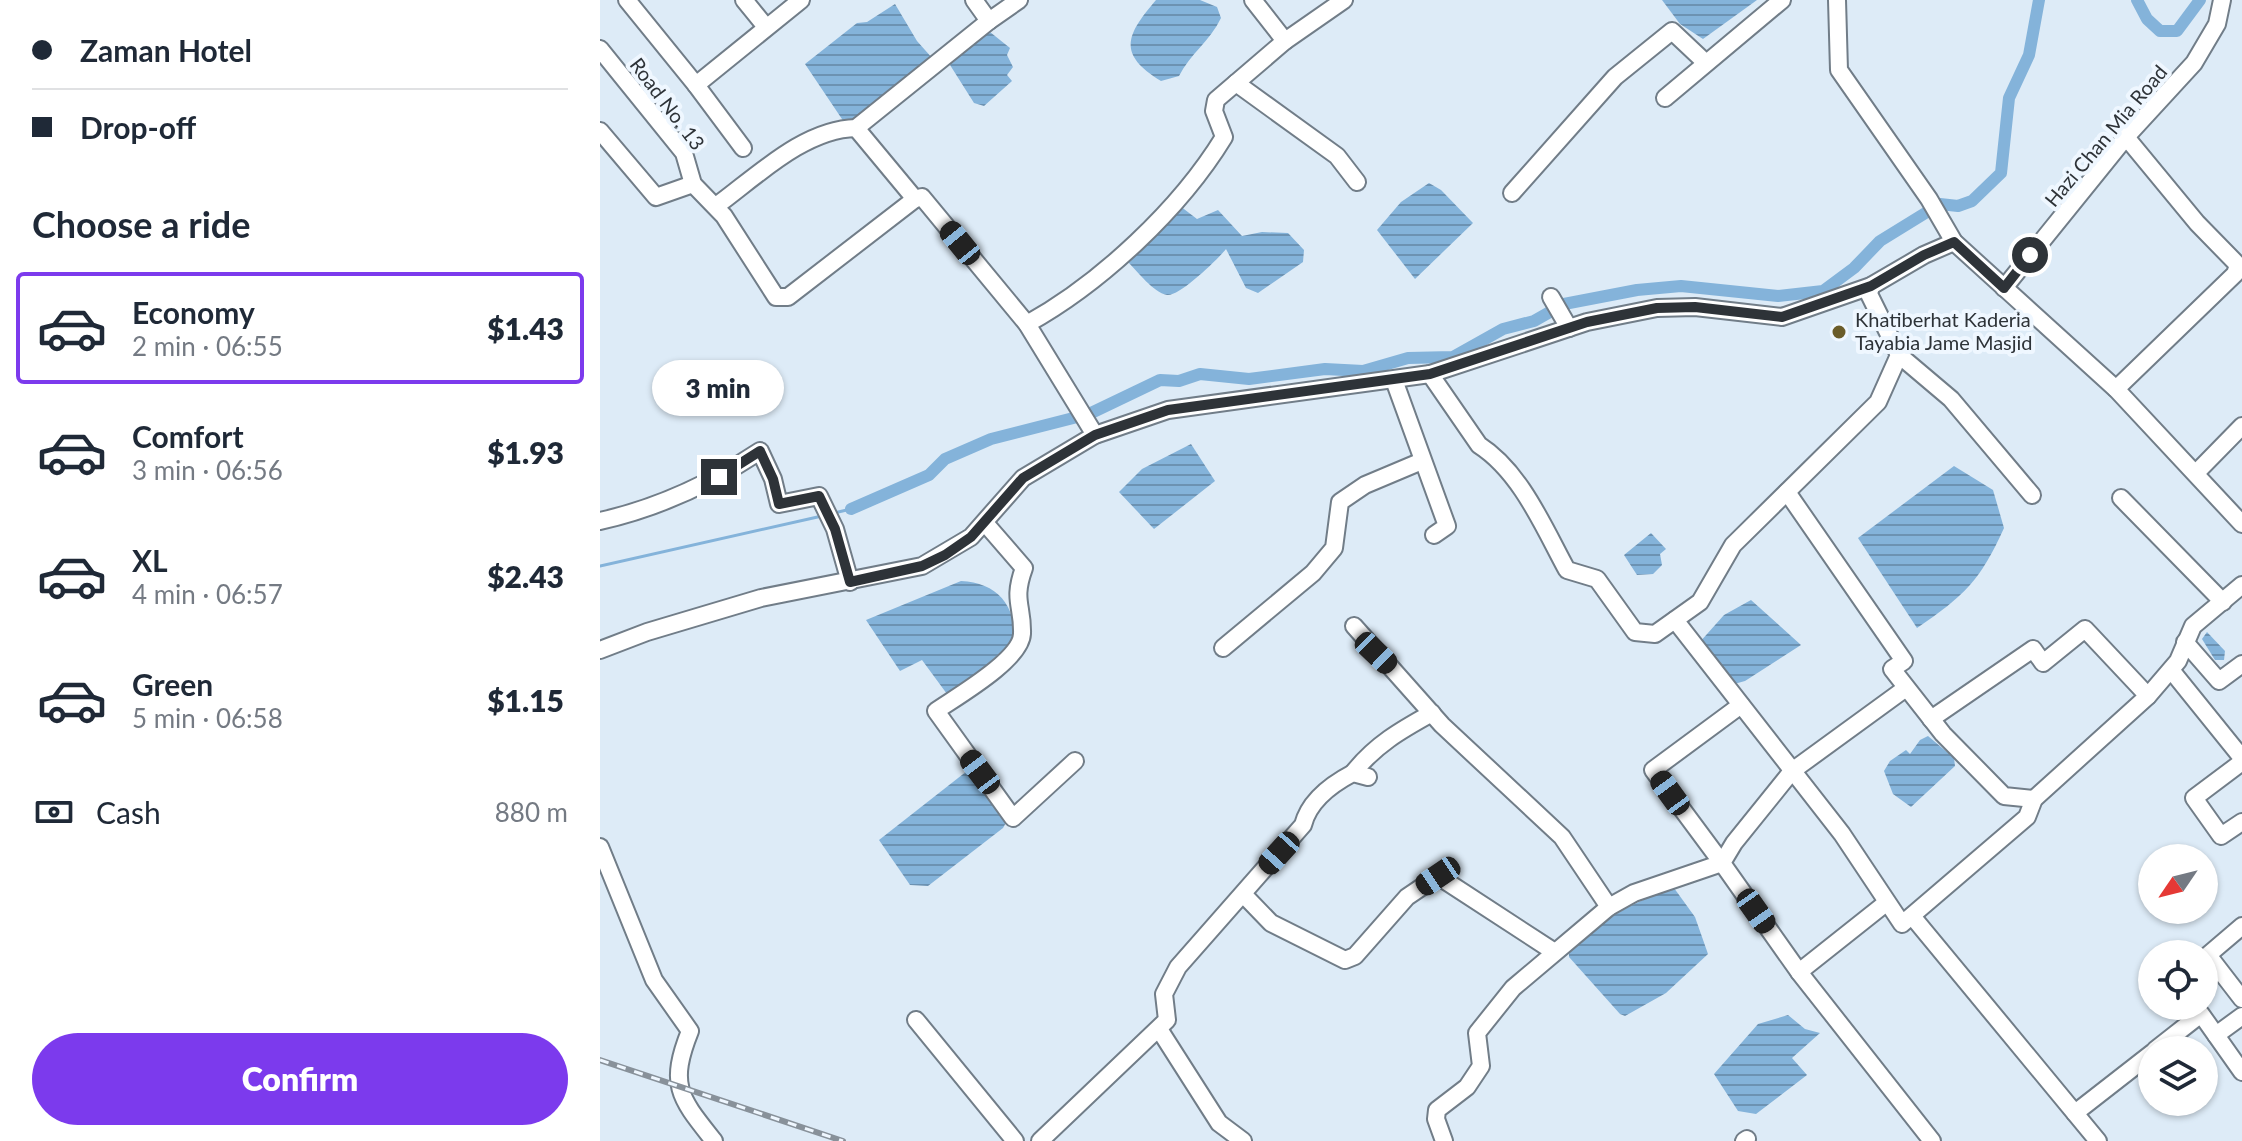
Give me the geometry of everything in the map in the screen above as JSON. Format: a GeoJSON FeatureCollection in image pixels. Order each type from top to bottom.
{"type":"FeatureCollection","features":[{"type":"Feature","properties":{"kind":"street"},"geometry":{"type":"LineString","coordinates":[[627,0],[743,148]]}},
{"type":"Feature","properties":{"kind":"street"},"geometry":{"type":"LineString","coordinates":[[744,0],[766,27]]}},
{"type":"Feature","properties":{"kind":"street"},"geometry":{"type":"LineString","coordinates":[[696,85],[801,0]]}},
{"type":"Feature","properties":{"kind":"street"},"geometry":{"type":"LineString","coordinates":[[974,0],[989,21]]}},
{"type":"Feature","properties":{"kind":"street"},"geometry":{"type":"LineString","coordinates":[[716,206],[785,156],[822,135],[834,129],[856,128],[1019,0]]}},
{"type":"Feature","properties":{"kind":"street"},"geometry":{"type":"LineString","coordinates":[[1253,0],[1285,41]]}},
{"type":"Feature","properties":{"kind":"street"},"geometry":{"type":"LineString","coordinates":[[1027,324],[1078,293],[1119,258],[1185,190],[1224,137],[1214,105],[1285,41],[1344,0]]}},
{"type":"Feature","properties":{"kind":"street"},"geometry":{"type":"LineString","coordinates":[[1665,98],[1782,0]]}},
{"type":"Feature","properties":{"kind":"street"},"geometry":{"type":"LineString","coordinates":[[1837,0],[1839,70],[1929,199],[1954,242],[2116,389],[2242,524]]}},
{"type":"Feature","properties":{"kind":"street","name":"Hazi Chan Mia Road"},"geometry":{"type":"LineString","coordinates":[[2004,288],[2126,137],[2194,63],[2217,24],[2222,0]]}},
{"type":"Feature","properties":{"kind":"street"},"geometry":{"type":"LineString","coordinates":[[1512,193],[1615,77],[1672,31],[1706,63]]}},
{"type":"Feature","properties":{"kind":"street","name":"Road No. 13"},"geometry":{"type":"LineString","coordinates":[[600,49],[684,153],[693,184],[716,206],[768,288],[782,299],[915,199]]}},
{"type":"Feature","properties":{"kind":"street"},"geometry":{"type":"LineString","coordinates":[[1236,83],[1337,156],[1357,182]]}},
{"type":"Feature","properties":{"kind":"street"},"geometry":{"type":"LineString","coordinates":[[856,128],[915,199],[924,199],[1027,324],[1095,435]]}},
{"type":"Feature","properties":{"kind":"street"},"geometry":{"type":"LineString","coordinates":[[600,131],[656,197],[693,184]]}},
{"type":"Feature","properties":{"kind":"street"},"geometry":{"type":"LineString","coordinates":[[2116,389],[2196,315],[2235,274],[2238,265],[2197,223],[2126,137]]}},
{"type":"Feature","properties":{"kind":"street"},"geometry":{"type":"LineString","coordinates":[[600,650],[647,632],[761,598],[922,566],[945,555],[985,523],[1023,478],[1095,435],[1168,410],[1430,374],[1569,328],[1657,308],[1695,307],[1782,317],[1871,286],[1924,255],[1954,242]]}},
{"type":"Feature","properties":{"kind":"street"},"geometry":{"type":"LineString","coordinates":[[1871,286],[1869,294],[1899,355],[1951,399],[2032,495]]}},
{"type":"Feature","properties":{"kind":"street"},"geometry":{"type":"LineString","coordinates":[[1551,297],[1569,328]]}},
{"type":"Feature","properties":{"kind":"street"},"geometry":{"type":"LineString","coordinates":[[1430,374],[1479,445],[1490,452],[1526,495],[1567,570],[1597,579],[1635,632],[1655,634],[1700,602],[1733,545],[1878,402],[1899,355]]}},
{"type":"Feature","properties":{"kind":"street"},"geometry":{"type":"LineString","coordinates":[[1394,380],[1447,526],[1434,535]]}},
{"type":"Feature","properties":{"kind":"street"},"geometry":{"type":"LineString","coordinates":[[2196,473],[2242,426]]}},
{"type":"Feature","properties":{"kind":"street"},"geometry":{"type":"LineString","coordinates":[[600,521],[638,513],[673,498],[719,477],[760,451],[773,479],[779,504],[819,496],[835,529],[850,582]]}},
{"type":"Feature","properties":{"kind":"street"},"geometry":{"type":"LineString","coordinates":[[1223,648],[1313,573],[1334,548],[1340,502],[1365,485],[1422,461]]}},
{"type":"Feature","properties":{"kind":"street"},"geometry":{"type":"LineString","coordinates":[[1787,492],[1904,661],[1892,669],[1906,688],[2004,796],[2034,799]]}},
{"type":"Feature","properties":{"kind":"street"},"geometry":{"type":"LineString","coordinates":[[2121,498],[2223,602]]}},
{"type":"Feature","properties":{"kind":"street"},"geometry":{"type":"LineString","coordinates":[[985,523],[1024,568],[1016,604],[1022,632],[1020,644],[990,674],[936,711],[1013,818],[1075,761]]}},
{"type":"Feature","properties":{"kind":"street"},"geometry":{"type":"LineString","coordinates":[[1675,620],[1842,834],[1902,924],[2027,817],[2034,799],[2148,696],[2171,670],[2193,626],[2242,585]]}},
{"type":"Feature","properties":{"kind":"street"},"geometry":{"type":"LineString","coordinates":[[1354,626],[1432,713],[1562,837],[1609,907]]}},
{"type":"Feature","properties":{"kind":"street"},"geometry":{"type":"LineString","coordinates":[[1931,719],[2033,649],[2043,663],[2085,629],[2148,696]]}},
{"type":"Feature","properties":{"kind":"street"},"geometry":{"type":"LineString","coordinates":[[2185,642],[2219,681],[2242,664]]}},
{"type":"Feature","properties":{"kind":"street"},"geometry":{"type":"LineString","coordinates":[[2171,670],[2242,760],[2194,798],[2221,836],[2242,822]]}},
{"type":"Feature","properties":{"kind":"street"},"geometry":{"type":"LineString","coordinates":[[1444,1141],[1436,1115],[1467,1087],[1481,1066],[1477,1033],[1513,988],[1553,951],[1572,940],[1609,907],[1634,893],[1722,863],[1792,771],[1906,688]]}},
{"type":"Feature","properties":{"kind":"street"},"geometry":{"type":"LineString","coordinates":[[1741,705],[1653,770],[1799,972],[1932,1141]]}},
{"type":"Feature","properties":{"kind":"street"},"geometry":{"type":"LineString","coordinates":[[1040,1141],[1167,1020],[1164,994],[1178,967],[1303,825],[1306,812],[1339,781],[1360,775],[1367,755],[1386,739],[1432,713]]}},
{"type":"Feature","properties":{"kind":"street"},"geometry":{"type":"LineString","coordinates":[[600,847],[654,980],[690,1031],[679,1058],[682,1102],[697,1141]]}},
{"type":"Feature","properties":{"kind":"street"},"geometry":{"type":"LineString","coordinates":[[1243,894],[1271,923],[1345,960],[1355,956],[1407,897],[1438,876],[1553,951]]}},
{"type":"Feature","properties":{"kind":"street"},"geometry":{"type":"LineString","coordinates":[[1799,972],[1886,903]]}},
{"type":"Feature","properties":{"kind":"street"},"geometry":{"type":"LineString","coordinates":[[1912,916],[2098,1141]]}},
{"type":"Feature","properties":{"kind":"street"},"geometry":{"type":"LineString","coordinates":[[2242,926],[2208,955],[2242,999]]}},
{"type":"Feature","properties":{"kind":"street"},"geometry":{"type":"LineString","coordinates":[[2173,1036],[2201,1014],[2242,1072]]}},
{"type":"Feature","properties":{"kind":"street"},"geometry":{"type":"LineString","coordinates":[[2216,1035],[2242,1016]]}},
{"type":"Feature","properties":{"kind":"street"},"geometry":{"type":"LineString","coordinates":[[916,1020],[1015,1141]]}},
{"type":"Feature","properties":{"kind":"street"},"geometry":{"type":"LineString","coordinates":[[1159,1029],[1219,1123],[1243,1141]]}},
{"type":"Feature","properties":{"kind":"street"},"geometry":{"type":"LineString","coordinates":[[2075,1113],[2138,1064]]}},
{"type":"Feature","properties":{"kind":"street"},"geometry":{"type":"LineString","coordinates":[[682,1102],[714,1141]]}},
{"type":"Feature","properties":{"kind":"water"},"geometry":{"type":"Polygon","coordinates":[[[1156,0],[1200,0],[1217,7],[1221,18],[1179,76],[1161,81],[1137,62],[1131,44],[1138,24],[1156,0]]]}},
{"type":"Feature","properties":{"kind":"water"},"geometry":{"type":"Polygon","coordinates":[[[1662,0],[1757,0],[1703,39],[1680,24],[1662,0]]]}},
{"type":"Feature","properties":{"kind":"water"},"geometry":{"type":"Polygon","coordinates":[[[895,4],[917,41],[933,59],[880,107],[846,125],[805,64],[857,23],[867,22],[895,4]]]}},
{"type":"Feature","properties":{"kind":"water"},"geometry":{"type":"Polygon","coordinates":[[[990,32],[1010,48],[1007,55],[1013,67],[1007,75],[1012,81],[984,106],[974,103],[950,65],[956,52],[990,32]]]}},
{"type":"Feature","properties":{"kind":"water"},"geometry":{"type":"Polygon","coordinates":[[[1429,183],[1441,190],[1473,223],[1415,279],[1377,230],[1401,202],[1429,183]]]}},
{"type":"Feature","properties":{"kind":"water"},"geometry":{"type":"Polygon","coordinates":[[[1180,206],[1197,219],[1218,210],[1242,236],[1262,232],[1288,233],[1304,250],[1303,262],[1258,293],[1246,288],[1226,249],[1189,284],[1173,294],[1162,293],[1128,262],[1129,251],[1180,206]]]}},
{"type":"Feature","properties":{"kind":"water"},"geometry":{"type":"Polygon","coordinates":[[[1191,444],[1215,481],[1154,529],[1119,492],[1142,469],[1191,444]]]}},
{"type":"Feature","properties":{"kind":"water"},"geometry":{"type":"Polygon","coordinates":[[[1954,466],[1993,490],[2004,528],[1970,586],[1917,628],[1858,538],[1954,466]]]}},
{"type":"Feature","properties":{"kind":"water"},"geometry":{"type":"Polygon","coordinates":[[[1651,533],[1666,549],[1660,554],[1662,565],[1653,574],[1637,575],[1624,555],[1651,533]]]}},
{"type":"Feature","properties":{"kind":"water"},"geometry":{"type":"Polygon","coordinates":[[[961,581],[985,586],[1002,598],[1012,617],[1013,641],[961,688],[947,694],[922,660],[900,671],[866,620],[961,581]]]}},
{"type":"Feature","properties":{"kind":"water"},"geometry":{"type":"Polygon","coordinates":[[[1751,600],[1801,645],[1745,681],[1727,686],[1699,643],[1724,615],[1751,600]]]}},
{"type":"Feature","properties":{"kind":"water"},"geometry":{"type":"Polygon","coordinates":[[[2207,632],[2225,651],[2224,660],[2215,660],[2202,639],[2207,632]]]}},
{"type":"Feature","properties":{"kind":"water"},"geometry":{"type":"Polygon","coordinates":[[[1928,736],[1954,758],[1955,766],[1911,807],[1893,794],[1884,771],[1890,761],[1906,750],[1910,754],[1920,740],[1928,736]]]}},
{"type":"Feature","properties":{"kind":"water"},"geometry":{"type":"Polygon","coordinates":[[[967,771],[1007,821],[1003,828],[928,886],[910,885],[879,840],[967,771]]]}},
{"type":"Feature","properties":{"kind":"water"},"geometry":{"type":"Polygon","coordinates":[[[1674,888],[1695,917],[1708,954],[1666,993],[1625,1016],[1620,1014],[1569,957],[1569,949],[1618,913],[1674,888]]]}},
{"type":"Feature","properties":{"kind":"water"},"geometry":{"type":"Polygon","coordinates":[[[1788,1015],[1805,1029],[1820,1033],[1792,1058],[1807,1075],[1756,1114],[1738,1111],[1714,1074],[1758,1024],[1788,1015]]]}},
{"type":"Feature","properties":{"kind":"waterway"},"geometry":{"type":"LineString","coordinates":[[851,509],[929,475],[945,459],[991,439],[1089,414],[1160,380],[1179,381],[1200,374],[1249,379],[1325,369],[1363,371],[1408,358],[1453,357],[1503,329],[1534,321],[1564,304],[1637,290],[1681,286],[1778,296],[1823,291],[1854,268],[1880,241],[1940,204],[1958,206],[1972,201],[2001,173],[2009,98],[2029,55],[2039,0]]}},
{"type":"Feature","properties":{"kind":"waterway"},"geometry":{"type":"LineString","coordinates":[[2137,0],[2147,19],[2160,31],[2177,31],[2200,0]]}},
{"type":"Feature","properties":{"kind":"waterway"},"geometry":{"type":"LineString","coordinates":[[834,513],[851,509]]}},
{"type":"Feature","properties":{"kind":"waterway"},"geometry":{"type":"LineString","coordinates":[[600,566],[822,516]]}},
{"type":"Feature","properties":{"kind":"railway"},"geometry":{"type":"LineString","coordinates":[[600,1060],[843,1141]]}},
{"type":"Feature","properties":{"kind":"place","name":"Khatiberhat Kaderia Tayabia Jame Masjid"},"geometry":{"type":"Point","coordinates":[1839,332]}},
{"type":"Feature","properties":{"kind":"route"},"geometry":{"type":"LineString","coordinates":[[719,477],[760,451],[773,479],[779,504],[819,496],[835,529],[850,582],[922,566],[945,555],[971,537],[1023,478],[1095,435],[1168,410],[1430,374],[1587,322],[1657,308],[1695,307],[1782,317],[1871,286],[1924,255],[1954,242],[2004,288],[2030,255]]}}]}
